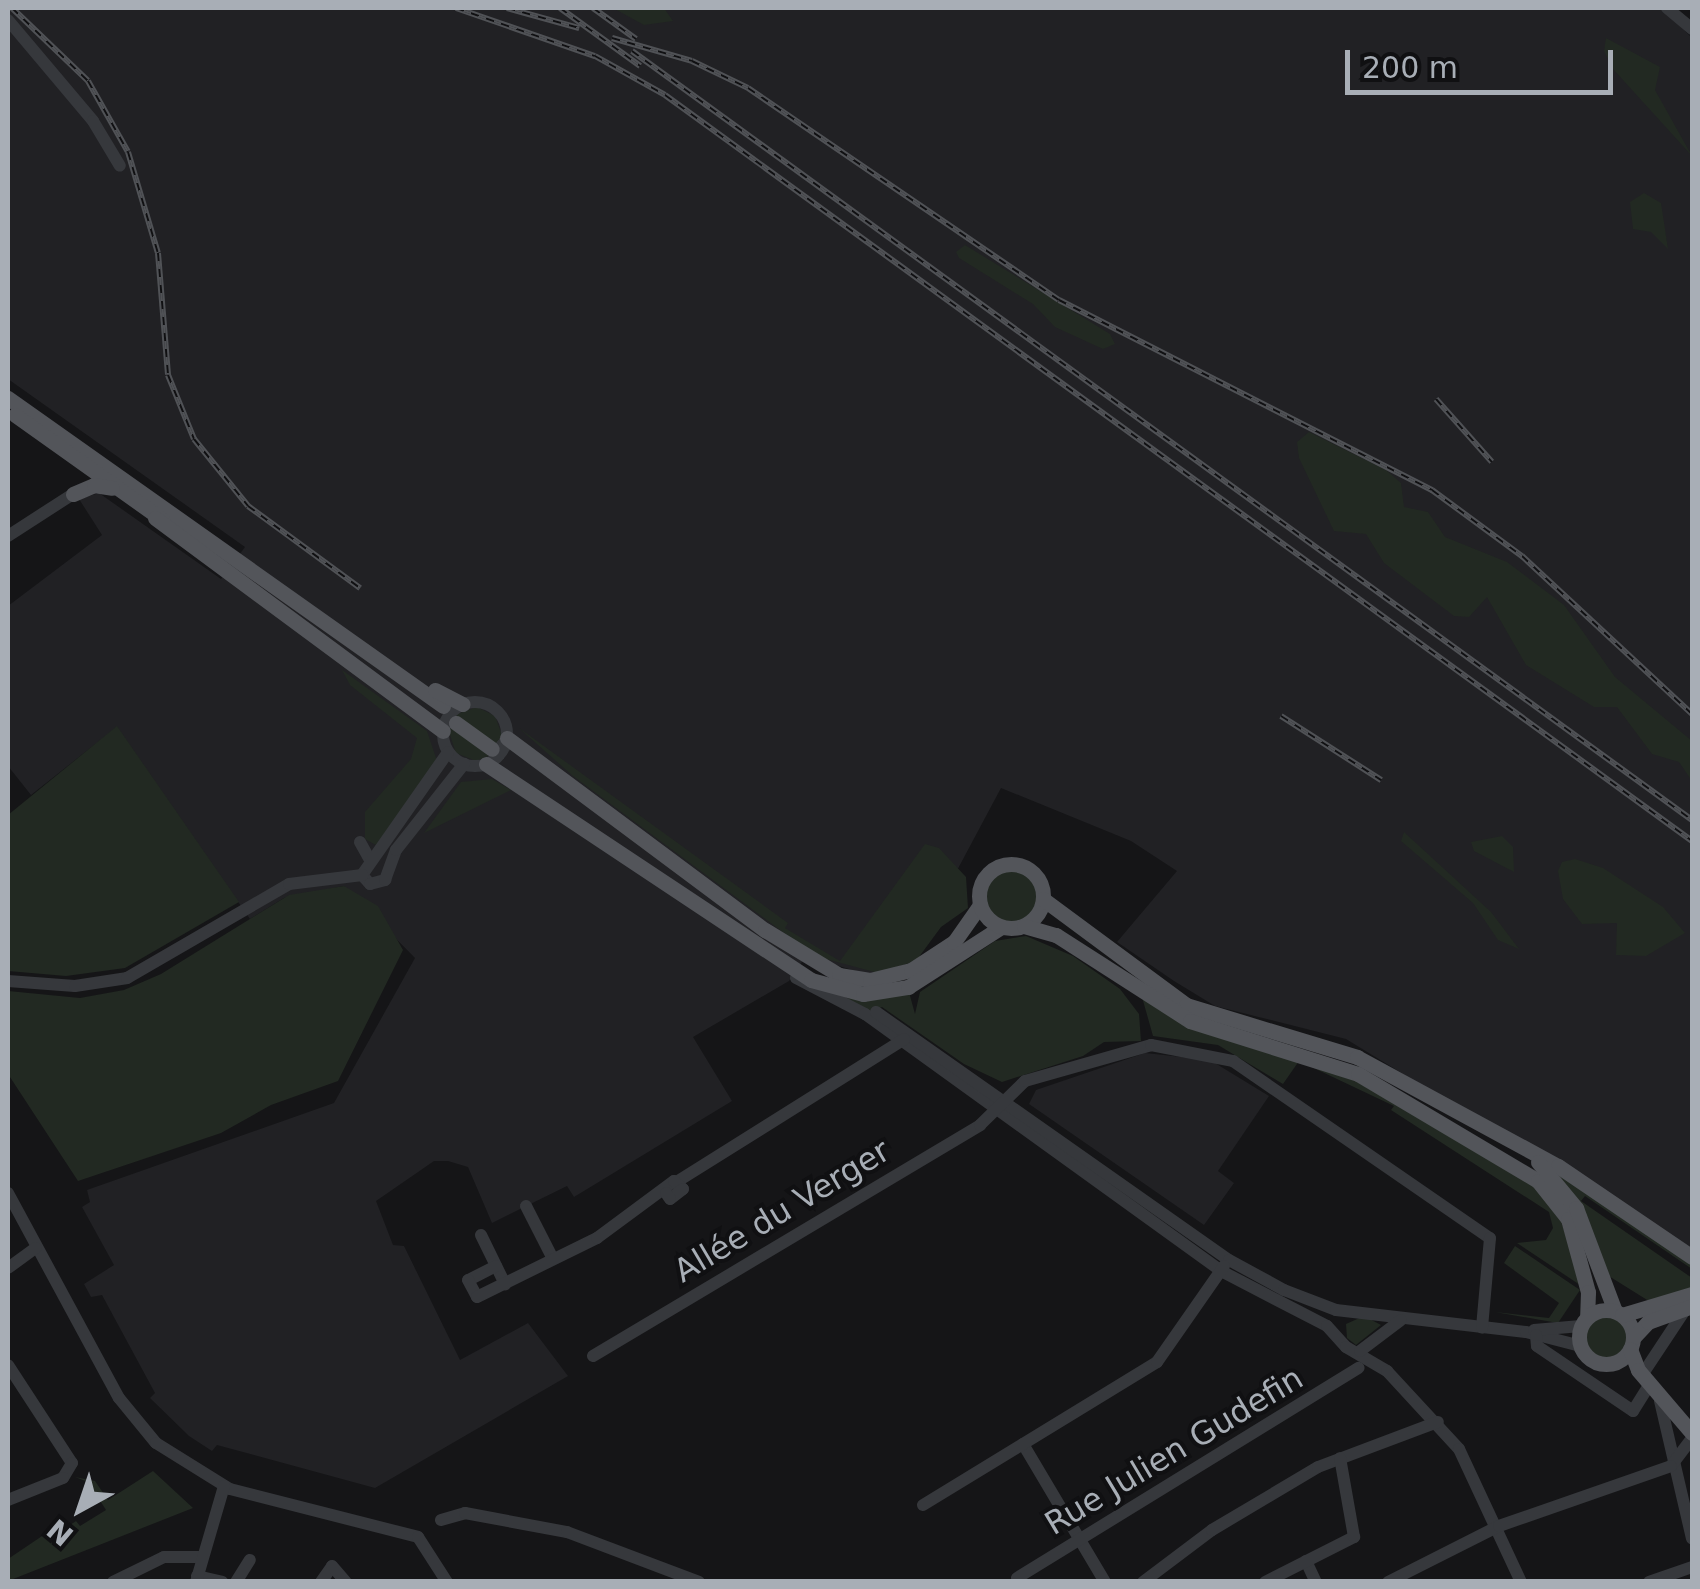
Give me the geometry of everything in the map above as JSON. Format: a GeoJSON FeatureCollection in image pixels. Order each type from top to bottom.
{"type":"FeatureCollection","features":[{"type":"Feature","properties":{"kind":"main road"},"geometry":{"type":"LineString","coordinates":[[8,398],[101,471],[116,488],[455,719]]}},
{"type":"Feature","properties":{"kind":"main road"},"geometry":{"type":"LineString","coordinates":[[8,410],[69,456],[101,471],[129,472],[199,533],[441,709],[116,488],[94,485],[73,494]]}},
{"type":"Feature","properties":{"kind":"main road"},"geometry":{"type":"LineString","coordinates":[[69,456],[81,475],[73,494]]}},
{"type":"Feature","properties":{"kind":"main road"},"geometry":{"type":"LineString","coordinates":[[73,494],[101,471]]}},
{"type":"Feature","properties":{"kind":"main road"},"geometry":{"type":"LineString","coordinates":[[199,533],[758,936],[821,967],[870,980],[903,974],[936,957],[967,928],[980,905],[983,880],[1005,865],[1031,871],[1043,899],[1186,1004],[1224,1020],[1325,1044],[1376,1067],[1558,1166],[1692,1256]]}},
{"type":"Feature","properties":{"kind":"main road"},"geometry":{"type":"LineString","coordinates":[[495,749],[758,936]]}},
{"type":"Feature","properties":{"kind":"main road"},"geometry":{"type":"LineString","coordinates":[[833,986],[510,758],[758,936],[811,980],[833,986],[863,994],[908,987],[1001,927],[1024,926],[1056,935],[1190,1022],[1358,1074],[1538,1181],[1568,1219],[1588,1292],[1581,1346],[1594,1360],[1612,1362],[1645,1382],[1692,1436]]}},
{"type":"Feature","properties":{"kind":"main road"},"geometry":{"type":"LineString","coordinates":[[1024,926],[1043,899]]}},
{"type":"Feature","properties":{"kind":"main road"},"geometry":{"type":"LineString","coordinates":[[980,905],[1001,927]]}},
{"type":"Feature","properties":{"kind":"main road"},"geometry":{"type":"LineString","coordinates":[[1376,1067],[1528,1155],[1556,1180],[1576,1208],[1645,1382]]}},
{"type":"Feature","properties":{"kind":"main road"},"geometry":{"type":"LineString","coordinates":[[1584,1321],[1691,1302]]}},
{"type":"Feature","properties":{"kind":"main road"},"geometry":{"type":"LineString","coordinates":[[1612,1362],[1648,1322],[1691,1302]]}},
{"type":"Feature","properties":{"kind":"street"},"geometry":{"type":"LineString","coordinates":[[1667,8],[1692,29]]}},
{"type":"Feature","properties":{"kind":"street"},"geometry":{"type":"LineString","coordinates":[[1679,8],[1692,20]]}},
{"type":"Feature","properties":{"kind":"street"},"geometry":{"type":"LineString","coordinates":[[8,20],[93,121],[120,166]]}},
{"type":"Feature","properties":{"kind":"street"},"geometry":{"type":"LineString","coordinates":[[8,536],[73,494]]}},
{"type":"Feature","properties":{"kind":"street"},"geometry":{"type":"LineString","coordinates":[[8,981],[75,986],[127,978],[288,884],[362,875],[378,861],[452,772],[495,749],[497,710],[455,719],[448,752],[378,861],[378,884],[362,875]]}},
{"type":"Feature","properties":{"kind":"street"},"geometry":{"type":"LineString","coordinates":[[448,752],[464,764]]}},
{"type":"Feature","properties":{"kind":"street"},"geometry":{"type":"LineString","coordinates":[[360,842],[378,861]]}},
{"type":"Feature","properties":{"kind":"street"},"geometry":{"type":"LineString","coordinates":[[758,936],[793,976],[902,1038],[1065,1143],[1225,1265],[1294,1295],[1349,1312],[1482,1328],[1581,1346]]}},
{"type":"Feature","properties":{"kind":"street"},"geometry":{"type":"LineString","coordinates":[[876,1012],[902,1038]]}},
{"type":"Feature","properties":{"kind":"street"},"geometry":{"type":"LineString","coordinates":[[496,1266],[468,1280],[477,1298],[553,1260],[666,1193],[665,1187],[902,1038]]}},
{"type":"Feature","properties":{"kind":"street","name":"Allée du Verger"},"geometry":{"type":"LineString","coordinates":[[593,1356],[1001,1104],[1026,1081],[1133,1046],[1219,1054],[1490,1238],[1482,1328]]}},
{"type":"Feature","properties":{"kind":"street"},"geometry":{"type":"LineString","coordinates":[[1001,1104],[1080,1170],[1164,1224],[1168,1234],[1225,1265],[1383,1368],[1438,1422],[1499,1526],[1521,1582]]}},
{"type":"Feature","properties":{"kind":"street"},"geometry":{"type":"LineString","coordinates":[[8,1193],[13,1209],[127,1410],[175,1459],[224,1486],[391,1533],[437,1565],[447,1582]]}},
{"type":"Feature","properties":{"kind":"street"},"geometry":{"type":"LineString","coordinates":[[526,1206],[553,1260]]}},
{"type":"Feature","properties":{"kind":"street"},"geometry":{"type":"LineString","coordinates":[[480,1235],[505,1284]]}},
{"type":"Feature","properties":{"kind":"street"},"geometry":{"type":"LineString","coordinates":[[8,1268],[36,1248]]}},
{"type":"Feature","properties":{"kind":"street"},"geometry":{"type":"LineString","coordinates":[[923,1506],[1164,1356],[1225,1265]]}},
{"type":"Feature","properties":{"kind":"street"},"geometry":{"type":"LineString","coordinates":[[1534,1338],[1633,1411],[1645,1382],[1691,1302]]}},
{"type":"Feature","properties":{"kind":"street"},"geometry":{"type":"LineString","coordinates":[[1339,1337],[1340,1322],[1349,1312]]}},
{"type":"Feature","properties":{"kind":"street"},"geometry":{"type":"LineString","coordinates":[[1356,1350],[1401,1320]]}},
{"type":"Feature","properties":{"kind":"street"},"geometry":{"type":"LineString","coordinates":[[1534,1338],[1584,1321]]}},
{"type":"Feature","properties":{"kind":"street"},"geometry":{"type":"LineString","coordinates":[[1356,1350],[1359,1368],[1383,1368]]}},
{"type":"Feature","properties":{"kind":"street"},"geometry":{"type":"LineString","coordinates":[[8,1365],[72,1463],[63,1478],[8,1500]]}},
{"type":"Feature","properties":{"kind":"street","name":"Rue Julien Gudefin"},"geometry":{"type":"LineString","coordinates":[[1017,1578],[1359,1368]]}},
{"type":"Feature","properties":{"kind":"street"},"geometry":{"type":"LineString","coordinates":[[1665,1405],[1671,1466],[1692,1538]]}},
{"type":"Feature","properties":{"kind":"street"},"geometry":{"type":"LineString","coordinates":[[1143,1582],[1212,1530],[1340,1458],[1438,1422]]}},
{"type":"Feature","properties":{"kind":"street"},"geometry":{"type":"LineString","coordinates":[[1388,1582],[1499,1526],[1671,1466],[1692,1436]]}},
{"type":"Feature","properties":{"kind":"street"},"geometry":{"type":"LineString","coordinates":[[1022,1444],[1105,1582]]}},
{"type":"Feature","properties":{"kind":"street"},"geometry":{"type":"LineString","coordinates":[[1265,1582],[1286,1577],[1306,1561],[1354,1537],[1340,1458]]}},
{"type":"Feature","properties":{"kind":"street"},"geometry":{"type":"LineString","coordinates":[[222,1582],[196,1579],[224,1486]]}},
{"type":"Feature","properties":{"kind":"street"},"geometry":{"type":"LineString","coordinates":[[442,1520],[465,1512],[568,1532],[699,1582]]}},
{"type":"Feature","properties":{"kind":"street"},"geometry":{"type":"LineString","coordinates":[[113,1582],[164,1558],[200,1557]]}},
{"type":"Feature","properties":{"kind":"street"},"geometry":{"type":"LineString","coordinates":[[236,1582],[250,1560]]}},
{"type":"Feature","properties":{"kind":"street"},"geometry":{"type":"LineString","coordinates":[[1306,1561],[1316,1582]]}},
{"type":"Feature","properties":{"kind":"street"},"geometry":{"type":"LineString","coordinates":[[321,1582],[332,1566],[346,1582]]}},
{"type":"Feature","properties":{"kind":"street"},"geometry":{"type":"LineString","coordinates":[[1418,1566],[1426,1582]]}},
{"type":"Feature","properties":{"kind":"street"},"geometry":{"type":"LineString","coordinates":[[1649,1582],[1692,1567]]}},
{"type":"Feature","properties":{"kind":"shaded area"},"geometry":{"type":"Polygon","coordinates":[[[8,8],[1662,8],[1692,38],[1692,1251],[1346,1039],[1215,1006],[1174,981],[1117,942],[1177,871],[1131,841],[1001,788],[922,936],[872,976],[806,956],[789,981],[693,1037],[732,1101],[574,1197],[567,1186],[492,1223],[468,1167],[448,1161],[434,1161],[376,1201],[393,1245],[404,1246],[460,1360],[528,1323],[568,1376],[375,1488],[217,1445],[212,1451],[189,1436],[150,1398],[155,1393],[102,1295],[91,1297],[84,1284],[114,1265],[82,1207],[90,1202],[87,1190],[334,1103],[415,958],[344,886],[284,898],[250,919],[117,727],[31,795],[8,766],[8,606],[102,535],[79,499],[99,493],[221,579],[245,547],[8,379],[8,8]]]}},
{"type":"Feature","properties":{"kind":"shaded area"},"geometry":{"type":"Polygon","coordinates":[[[613,8],[664,8],[673,21],[644,25],[613,8]]]}},
{"type":"Feature","properties":{"kind":"shaded area"},"geometry":{"type":"Polygon","coordinates":[[[1606,38],[1660,67],[1655,90],[1692,156],[1613,69],[1604,51],[1606,38]]]}},
{"type":"Feature","properties":{"kind":"shaded area"},"geometry":{"type":"Polygon","coordinates":[[[1644,193],[1661,203],[1668,249],[1651,232],[1633,229],[1630,202],[1644,193]]]}},
{"type":"Feature","properties":{"kind":"shaded area"},"geometry":{"type":"Polygon","coordinates":[[[965,245],[1110,334],[1115,344],[1103,349],[1055,327],[1033,304],[959,258],[956,252],[965,245]]]}},
{"type":"Feature","properties":{"kind":"shaded area"},"geometry":{"type":"Polygon","coordinates":[[[1309,432],[1386,470],[1401,483],[1404,507],[1428,512],[1445,537],[1507,562],[1564,605],[1615,677],[1692,741],[1692,781],[1679,762],[1652,754],[1617,707],[1594,707],[1526,665],[1487,597],[1469,617],[1454,616],[1384,563],[1366,534],[1334,531],[1299,458],[1297,442],[1309,432]]]}},
{"type":"Feature","properties":{"kind":"shaded area"},"geometry":{"type":"Polygon","coordinates":[[[342,670],[427,731],[437,761],[376,845],[365,839],[365,812],[411,759],[417,738],[350,685],[342,670]]]}},
{"type":"Feature","properties":{"kind":"shaded area"},"geometry":{"type":"Polygon","coordinates":[[[477,707],[495,716],[502,735],[493,754],[476,761],[456,753],[449,732],[457,714],[477,707]]]}},
{"type":"Feature","properties":{"kind":"shaded area"},"geometry":{"type":"Polygon","coordinates":[[[117,726],[239,902],[125,968],[66,976],[8,971],[8,815],[117,726]]]}},
{"type":"Feature","properties":{"kind":"shaded area"},"geometry":{"type":"Polygon","coordinates":[[[519,728],[788,923],[785,928],[840,961],[925,844],[939,848],[966,877],[968,908],[941,927],[916,961],[878,973],[815,956],[573,776],[519,728]]]}},
{"type":"Feature","properties":{"kind":"shaded area"},"geometry":{"type":"Polygon","coordinates":[[[492,779],[511,790],[424,833],[461,782],[492,779]]]}},
{"type":"Feature","properties":{"kind":"shaded area"},"geometry":{"type":"Polygon","coordinates":[[[1404,832],[1491,912],[1519,949],[1498,940],[1473,903],[1401,841],[1404,832]]]}},
{"type":"Feature","properties":{"kind":"shaded area"},"geometry":{"type":"Polygon","coordinates":[[[1502,836],[1513,847],[1514,872],[1474,851],[1471,842],[1502,836]]]}},
{"type":"Feature","properties":{"kind":"shaded area"},"geometry":{"type":"Polygon","coordinates":[[[1575,859],[1603,868],[1663,907],[1685,933],[1646,956],[1616,955],[1617,923],[1582,924],[1563,899],[1558,871],[1562,862],[1575,859]]]}},
{"type":"Feature","properties":{"kind":"shaded area"},"geometry":{"type":"Polygon","coordinates":[[[1011,870],[1030,877],[1037,896],[1030,915],[1011,922],[992,915],[985,896],[992,877],[1011,870]]]}},
{"type":"Feature","properties":{"kind":"shaded area"},"geometry":{"type":"Polygon","coordinates":[[[344,886],[378,906],[403,950],[338,1081],[271,1105],[221,1133],[78,1181],[8,1074],[8,991],[80,998],[124,990],[161,974],[289,895],[344,886]]]}},
{"type":"Feature","properties":{"kind":"shaded area"},"geometry":{"type":"Polygon","coordinates":[[[1026,936],[1073,956],[1120,989],[1139,1014],[1141,1041],[1104,1042],[1083,1056],[1002,1082],[964,1064],[882,1007],[869,1013],[815,984],[909,992],[915,1014],[920,992],[995,941],[1026,936]]]}},
{"type":"Feature","properties":{"kind":"shaded area"},"geometry":{"type":"Polygon","coordinates":[[[1142,997],[1321,1062],[1529,1178],[1555,1203],[1583,1287],[1517,1243],[1546,1240],[1553,1228],[1549,1212],[1391,1110],[1394,1106],[1299,1061],[1283,1084],[1218,1045],[1153,1036],[1142,997]]]}},
{"type":"Feature","properties":{"kind":"shaded area"},"geometry":{"type":"Polygon","coordinates":[[[1145,1053],[1210,1060],[1269,1096],[1218,1171],[1234,1183],[1204,1225],[1029,1104],[1036,1090],[1145,1053]]]}},
{"type":"Feature","properties":{"kind":"shaded area"},"geometry":{"type":"Polygon","coordinates":[[[1553,1166],[1692,1260],[1692,1269],[1585,1196],[1581,1201],[1692,1278],[1692,1290],[1652,1303],[1604,1273],[1553,1166]]]}},
{"type":"Feature","properties":{"kind":"shaded area"},"geometry":{"type":"Polygon","coordinates":[[[1515,1246],[1580,1290],[1558,1323],[1495,1312],[1549,1318],[1559,1303],[1504,1263],[1515,1246]]]}},
{"type":"Feature","properties":{"kind":"shaded area"},"geometry":{"type":"Polygon","coordinates":[[[1364,1316],[1381,1325],[1356,1345],[1347,1338],[1346,1324],[1364,1316]]]}},
{"type":"Feature","properties":{"kind":"shaded area"},"geometry":{"type":"Polygon","coordinates":[[[1606,1316],[1621,1322],[1627,1337],[1621,1352],[1606,1358],[1591,1352],[1585,1337],[1591,1322],[1606,1316]]]}},
{"type":"Feature","properties":{"kind":"shaded area"},"geometry":{"type":"Polygon","coordinates":[[[153,1471],[193,1508],[8,1581],[8,1559],[57,1526],[61,1531],[76,1521],[80,1526],[106,1510],[88,1482],[75,1477],[95,1481],[108,1500],[153,1471]]]}},
{"type":"Feature","properties":{"kind":"tunnel"},"geometry":{"type":"LineString","coordinates":[[495,744],[511,755]]}},
{"type":"Feature","properties":{"kind":"railway"},"geometry":{"type":"LineString","coordinates":[[12,8],[88,81],[128,152],[158,253],[168,375],[194,439],[248,506],[360,588]]}},
{"type":"Feature","properties":{"kind":"railway"},"geometry":{"type":"LineString","coordinates":[[456,8],[595,56],[665,95],[1692,841]]}},
{"type":"Feature","properties":{"kind":"railway"},"geometry":{"type":"LineString","coordinates":[[507,8],[579,28]]}},
{"type":"Feature","properties":{"kind":"railway"},"geometry":{"type":"LineString","coordinates":[[560,8],[640,66]]}},
{"type":"Feature","properties":{"kind":"railway"},"geometry":{"type":"LineString","coordinates":[[593,8],[636,39]]}},
{"type":"Feature","properties":{"kind":"railway"},"geometry":{"type":"LineString","coordinates":[[612,38],[692,61],[748,88],[1059,300],[1432,490],[1522,556],[1692,714]]}},
{"type":"Feature","properties":{"kind":"railway"},"geometry":{"type":"LineString","coordinates":[[632,51],[1692,820]]}},
{"type":"Feature","properties":{"kind":"railway"},"geometry":{"type":"LineString","coordinates":[[1436,399],[1492,462]]}},
{"type":"Feature","properties":{"kind":"railway"},"geometry":{"type":"LineString","coordinates":[[1281,716],[1381,780]]}}]}
